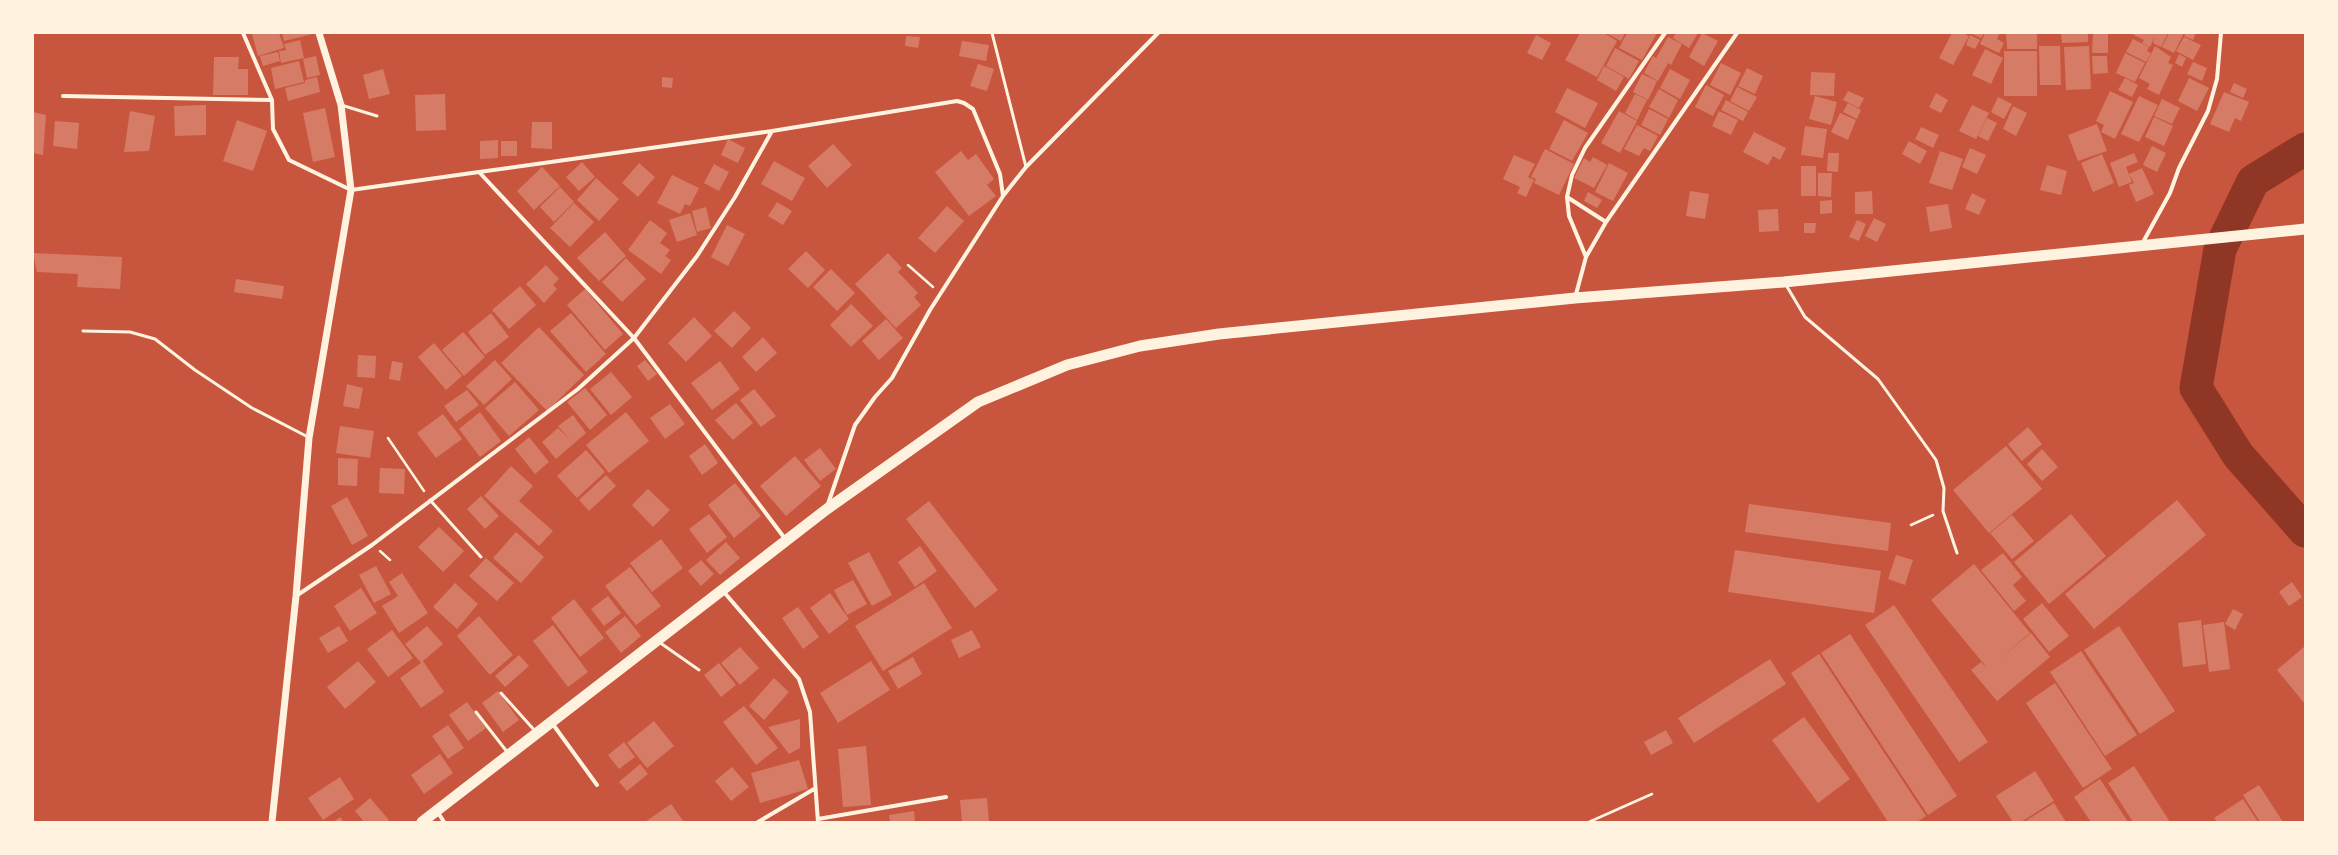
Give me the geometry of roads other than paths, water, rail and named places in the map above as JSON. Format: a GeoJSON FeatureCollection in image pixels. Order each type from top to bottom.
{"type":"FeatureCollection","features":[{"type":"Feature","properties":{"kind":"highway"},"geometry":{"type":"LineString","coordinates":[[422,822],[536,732],[657,641],[827,509],[978,402],[1067,365],[1140,346],[1219,334],[1575,298],[1784,282],[2305,230]]}},
{"type":"Feature","properties":{"kind":"street"},"geometry":{"type":"LineString","coordinates":[[243,33],[272,100],[273,129],[288,160],[351,190],[772,130],[949,102],[964,103],[973,109],[1000,174],[1003,196]]}},
{"type":"Feature","properties":{"kind":"street"},"geometry":{"type":"LineString","coordinates":[[272,822],[296,596],[309,438],[351,190],[341,105],[319,33]]}},
{"type":"Feature","properties":{"kind":"street"},"geometry":{"type":"LineString","coordinates":[[827,509],[833,487],[855,425],[875,397],[892,378],[940,294],[1003,196],[1026,167],[1158,33]]}},
{"type":"Feature","properties":{"kind":"street"},"geometry":{"type":"LineString","coordinates":[[1586,257],[1569,216],[1566,197],[1572,175],[1585,148],[1665,33]]}},
{"type":"Feature","properties":{"kind":"street"},"geometry":{"type":"LineString","coordinates":[[1575,298],[1586,257],[1606,222],[1737,33]]}},
{"type":"Feature","properties":{"kind":"street"},"geometry":{"type":"LineString","coordinates":[[2140,246],[2170,194],[2179,168],[2208,111],[2218,79],[2221,33]]}},
{"type":"Feature","properties":{"kind":"street"},"geometry":{"type":"LineString","coordinates":[[63,96],[272,100]]}},
{"type":"Feature","properties":{"kind":"street"},"geometry":{"type":"LineString","coordinates":[[296,596],[366,549],[578,389],[634,338],[697,256],[736,197],[772,130]]}},
{"type":"Feature","properties":{"kind":"street"},"geometry":{"type":"LineString","coordinates":[[479,172],[634,338],[786,541]]}},
{"type":"Feature","properties":{"kind":"street"},"geometry":{"type":"LineString","coordinates":[[1566,197],[1606,222]]}},
{"type":"Feature","properties":{"kind":"street"},"geometry":{"type":"LineString","coordinates":[[723,590],[799,679],[810,712],[814,790],[818,820],[946,797]]}},
{"type":"Feature","properties":{"kind":"street"},"geometry":{"type":"LineString","coordinates":[[551,722],[597,786]]}},
{"type":"Feature","properties":{"kind":"street"},"geometry":{"type":"LineString","coordinates":[[758,822],[814,790]]}},
{"type":"Feature","properties":{"kind":"street"},"geometry":{"type":"LineString","coordinates":[[436,810],[444,822]]}},
{"type":"Feature","properties":{"kind":"lane"},"geometry":{"type":"LineString","coordinates":[[992,33],[1026,167]]}},
{"type":"Feature","properties":{"kind":"lane"},"geometry":{"type":"LineString","coordinates":[[341,105],[377,116]]}},
{"type":"Feature","properties":{"kind":"lane"},"geometry":{"type":"LineString","coordinates":[[1784,282],[1805,317],[1878,379],[1936,460],[1944,488],[1943,511],[1957,553]]}},
{"type":"Feature","properties":{"kind":"lane"},"geometry":{"type":"LineString","coordinates":[[83,331],[130,332],[155,339],[195,370],[252,408],[309,438]]}},
{"type":"Feature","properties":{"kind":"lane"},"geometry":{"type":"LineString","coordinates":[[430,500],[481,557]]}},
{"type":"Feature","properties":{"kind":"lane"},"geometry":{"type":"LineString","coordinates":[[657,641],[700,670]]}},
{"type":"Feature","properties":{"kind":"lane"},"geometry":{"type":"LineString","coordinates":[[501,693],[536,732]]}},
{"type":"Feature","properties":{"kind":"lane"},"geometry":{"type":"LineString","coordinates":[[476,712],[508,754]]}},
{"type":"Feature","properties":{"kind":"waterway"},"geometry":{"type":"LineString","coordinates":[[2305,149],[2253,181],[2220,249],[2196,388],[2238,455],[2305,531]]}}]}
